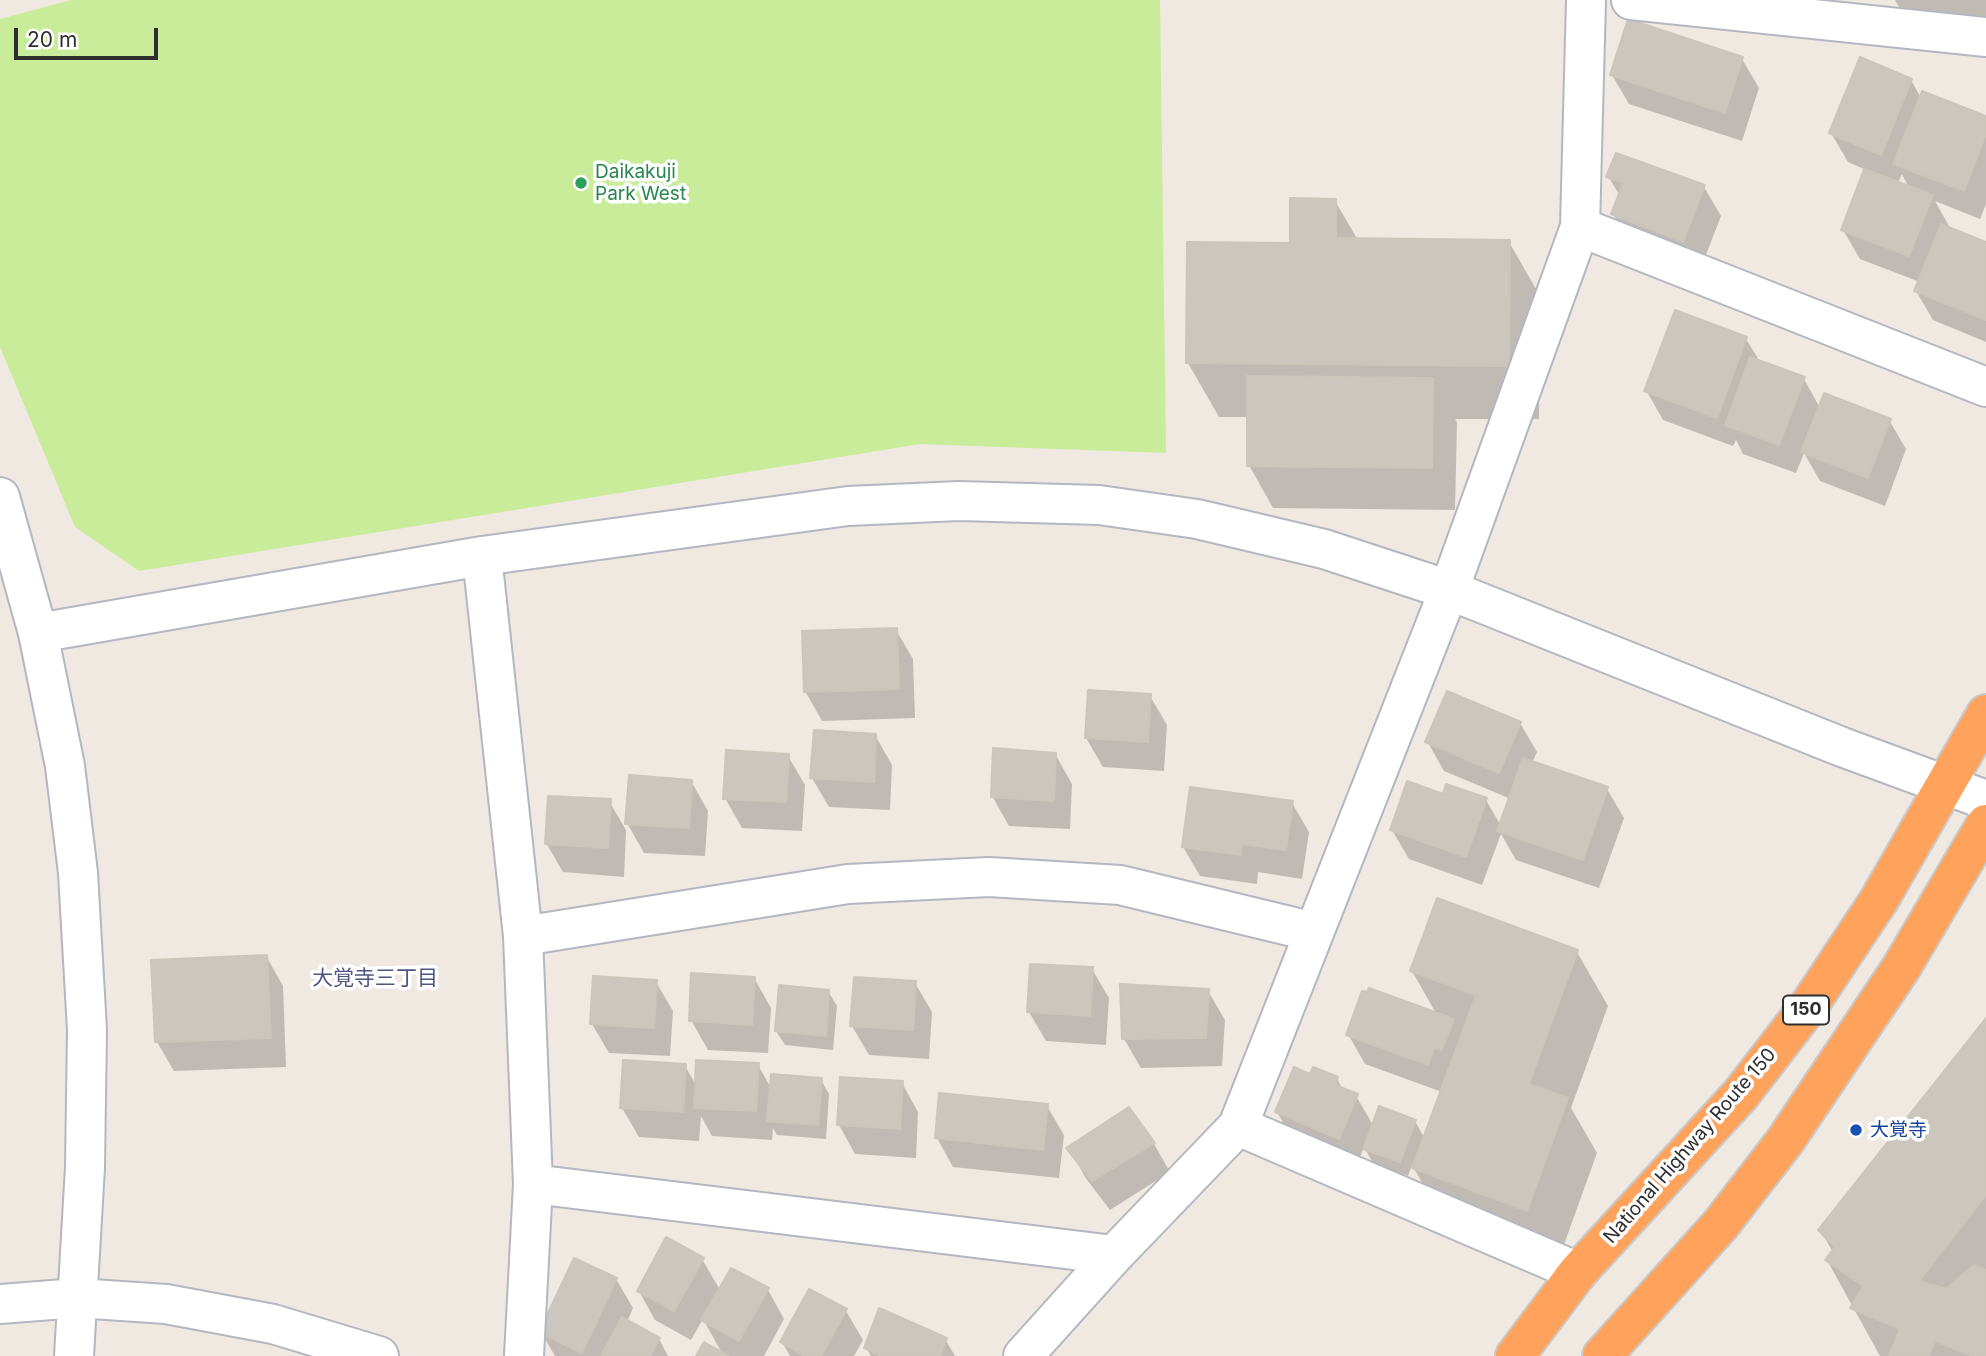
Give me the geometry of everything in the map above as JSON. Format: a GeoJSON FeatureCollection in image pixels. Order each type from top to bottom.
{"type":"FeatureCollection","features":[{"type":"Feature","properties":{"kind":"highway","name":"National Highway Route 150"},"geometry":{"type":"LineString","coordinates":[[1515,1356],[1578,1272],[1741,1094],[1808,1007],[1879,900],[1986,715]]}},
{"type":"Feature","properties":{"kind":"highway","name":"150"},"geometry":{"type":"LineString","coordinates":[[1602,1356],[1721,1224],[1785,1141],[1901,968],[1986,824]]}},
{"type":"Feature","properties":{"kind":"street"},"geometry":{"type":"LineString","coordinates":[[1023,1356],[1114,1255],[1238,1126],[1449,590],[1580,227],[1586,0]]}},
{"type":"Feature","properties":{"kind":"street"},"geometry":{"type":"LineString","coordinates":[[1631,0],[1986,37]]}},
{"type":"Feature","properties":{"kind":"street"},"geometry":{"type":"LineString","coordinates":[[1580,227],[1986,387]]}},
{"type":"Feature","properties":{"kind":"street"},"geometry":{"type":"LineString","coordinates":[[0,497],[38,633],[65,766],[78,873],[86,1017],[85,1167],[76,1328]]}},
{"type":"Feature","properties":{"kind":"street"},"geometry":{"type":"LineString","coordinates":[[38,633],[482,556],[848,506],[959,501],[1099,505],[1197,519],[1324,549],[1449,590],[1842,747],[1986,800]]}},
{"type":"Feature","properties":{"kind":"street"},"geometry":{"type":"LineString","coordinates":[[482,556],[523,936],[533,1184],[524,1356]]}},
{"type":"Feature","properties":{"kind":"street"},"geometry":{"type":"LineString","coordinates":[[523,936],[848,884],[989,877],[1120,885],[1314,932]]}},
{"type":"Feature","properties":{"kind":"street"},"geometry":{"type":"LineString","coordinates":[[1238,1126],[1578,1272]]}},
{"type":"Feature","properties":{"kind":"street"},"geometry":{"type":"LineString","coordinates":[[533,1184],[1114,1255]]}},
{"type":"Feature","properties":{"kind":"street"},"geometry":{"type":"LineString","coordinates":[[0,1304],[76,1328],[166,1304],[260,1322],[379,1356]]}},
{"type":"Feature","properties":{"kind":"green space","name":"Daikakuji Park West"},"geometry":{"type":"Polygon","coordinates":[[[71,0],[1160,0],[1166,453],[920,444],[139,571],[75,527],[0,347],[0,19],[71,0]]]}},
{"type":"Feature","properties":{"kind":"building"},"geometry":{"type":"Polygon","coordinates":[[[1628,19],[1743,57],[1725,113],[1610,75],[1628,19]]]}},
{"type":"Feature","properties":{"kind":"building"},"geometry":{"type":"Polygon","coordinates":[[[1860,57],[1912,79],[1881,155],[1829,133],[1860,57]]]}},
{"type":"Feature","properties":{"kind":"building"},"geometry":{"type":"Polygon","coordinates":[[[1922,91],[1986,116],[1986,134],[1964,191],[1893,164],[1922,91]]]}},
{"type":"Feature","properties":{"kind":"building"},"geometry":{"type":"Polygon","coordinates":[[[1616,153],[1705,185],[1683,242],[1611,214],[1623,183],[1606,177],[1616,153]]]}},
{"type":"Feature","properties":{"kind":"building"},"geometry":{"type":"Polygon","coordinates":[[[1864,169],[1933,195],[1909,256],[1841,230],[1864,169]]]}},
{"type":"Feature","properties":{"kind":"building"},"geometry":{"type":"Polygon","coordinates":[[[1290,198],[1336,199],[1336,238],[1510,240],[1509,366],[1186,363],[1187,242],[1290,243],[1290,198]]]}},
{"type":"Feature","properties":{"kind":"building"},"geometry":{"type":"Polygon","coordinates":[[[1941,224],[1986,242],[1986,320],[1914,291],[1941,224]]]}},
{"type":"Feature","properties":{"kind":"building"},"geometry":{"type":"Polygon","coordinates":[[[1675,310],[1747,337],[1717,418],[1644,391],[1675,310]]]}},
{"type":"Feature","properties":{"kind":"building"},"geometry":{"type":"Polygon","coordinates":[[[1750,357],[1805,377],[1779,445],[1725,425],[1750,357]]]}},
{"type":"Feature","properties":{"kind":"building"},"geometry":{"type":"Polygon","coordinates":[[[1247,376],[1433,378],[1432,468],[1247,466],[1247,376]]]}},
{"type":"Feature","properties":{"kind":"building"},"geometry":{"type":"Polygon","coordinates":[[[1824,393],[1891,419],[1868,478],[1801,452],[1824,393]]]}},
{"type":"Feature","properties":{"kind":"building"},"geometry":{"type":"Polygon","coordinates":[[[897,628],[899,689],[804,692],[802,631],[897,628]]]}},
{"type":"Feature","properties":{"kind":"building"},"geometry":{"type":"Polygon","coordinates":[[[1088,690],[1151,694],[1148,742],[1085,738],[1088,690]]]}},
{"type":"Feature","properties":{"kind":"building"},"geometry":{"type":"Polygon","coordinates":[[[1447,691],[1521,722],[1499,773],[1425,742],[1447,691]]]}},
{"type":"Feature","properties":{"kind":"building"},"geometry":{"type":"Polygon","coordinates":[[[814,730],[876,734],[874,782],[810,778],[814,730]]]}},
{"type":"Feature","properties":{"kind":"building"},"geometry":{"type":"Polygon","coordinates":[[[993,748],[1056,753],[1054,801],[991,797],[993,748]]]}},
{"type":"Feature","properties":{"kind":"building"},"geometry":{"type":"Polygon","coordinates":[[[726,750],[789,754],[786,802],[723,799],[726,750]]]}},
{"type":"Feature","properties":{"kind":"building"},"geometry":{"type":"Polygon","coordinates":[[[1523,758],[1608,787],[1583,860],[1497,831],[1523,758]]]}},
{"type":"Feature","properties":{"kind":"building"},"geometry":{"type":"Polygon","coordinates":[[[629,775],[692,780],[689,828],[625,824],[629,775]]]}},
{"type":"Feature","properties":{"kind":"building"},"geometry":{"type":"Polygon","coordinates":[[[1407,781],[1443,794],[1446,784],[1487,798],[1466,857],[1390,830],[1407,781]]]}},
{"type":"Feature","properties":{"kind":"building"},"geometry":{"type":"Polygon","coordinates":[[[1190,787],[1293,801],[1286,850],[1242,844],[1241,855],[1182,847],[1190,787]]]}},
{"type":"Feature","properties":{"kind":"building"},"geometry":{"type":"Polygon","coordinates":[[[548,796],[611,799],[608,848],[545,844],[548,796]]]}},
{"type":"Feature","properties":{"kind":"building"},"geometry":{"type":"Polygon","coordinates":[[[1437,898],[1578,950],[1529,1084],[1568,1098],[1527,1211],[1412,1168],[1476,995],[1410,971],[1437,898]]]}},
{"type":"Feature","properties":{"kind":"building"},"geometry":{"type":"Polygon","coordinates":[[[267,955],[271,1038],[155,1042],[151,960],[267,955]]]}},
{"type":"Feature","properties":{"kind":"building"},"geometry":{"type":"Polygon","coordinates":[[[1030,964],[1093,967],[1090,1016],[1027,1012],[1030,964]]]}},
{"type":"Feature","properties":{"kind":"building"},"geometry":{"type":"Polygon","coordinates":[[[691,973],[755,977],[752,1025],[689,1021],[691,973]]]}},
{"type":"Feature","properties":{"kind":"building"},"geometry":{"type":"Polygon","coordinates":[[[593,976],[657,980],[654,1028],[590,1024],[593,976]]]}},
{"type":"Feature","properties":{"kind":"building"},"geometry":{"type":"Polygon","coordinates":[[[854,977],[916,981],[913,1030],[850,1026],[854,977]]]}},
{"type":"Feature","properties":{"kind":"building"},"geometry":{"type":"Polygon","coordinates":[[[1120,984],[1209,989],[1206,1038],[1122,1039],[1120,984]]]}},
{"type":"Feature","properties":{"kind":"building"},"geometry":{"type":"Polygon","coordinates":[[[779,985],[829,990],[826,1036],[775,1031],[779,985]]]}},
{"type":"Feature","properties":{"kind":"building"},"geometry":{"type":"Polygon","coordinates":[[[1369,988],[1454,1019],[1442,1050],[1434,1048],[1428,1065],[1346,1035],[1362,991],[1367,992],[1369,988]]]}},
{"type":"Feature","properties":{"kind":"building"},"geometry":{"type":"Polygon","coordinates":[[[1986,1018],[1986,1195],[1919,1281],[1946,1289],[1974,1265],[1986,1270],[1986,1356],[1973,1356],[1935,1341],[1929,1356],[1889,1356],[1900,1329],[1850,1308],[1863,1286],[1825,1260],[1835,1247],[1818,1230],[1986,1018]]]}},
{"type":"Feature","properties":{"kind":"building"},"geometry":{"type":"Polygon","coordinates":[[[623,1060],[686,1064],[683,1112],[620,1108],[623,1060]]]}},
{"type":"Feature","properties":{"kind":"building"},"geometry":{"type":"Polygon","coordinates":[[[696,1060],[759,1063],[756,1111],[694,1108],[696,1060]]]}},
{"type":"Feature","properties":{"kind":"building"},"geometry":{"type":"Polygon","coordinates":[[[1294,1067],[1310,1074],[1313,1067],[1338,1077],[1335,1085],[1358,1094],[1339,1139],[1275,1112],[1294,1067]]]}},
{"type":"Feature","properties":{"kind":"building"},"geometry":{"type":"Polygon","coordinates":[[[771,1074],[822,1078],[818,1125],[767,1121],[771,1074]]]}},
{"type":"Feature","properties":{"kind":"building"},"geometry":{"type":"Polygon","coordinates":[[[840,1077],[903,1081],[900,1129],[837,1125],[840,1077]]]}},
{"type":"Feature","properties":{"kind":"building"},"geometry":{"type":"Polygon","coordinates":[[[939,1093],[1048,1104],[1043,1150],[935,1138],[939,1093]]]}},
{"type":"Feature","properties":{"kind":"building"},"geometry":{"type":"Polygon","coordinates":[[[1379,1106],[1416,1120],[1400,1162],[1363,1149],[1379,1106]]]}},
{"type":"Feature","properties":{"kind":"building"},"geometry":{"type":"Polygon","coordinates":[[[1129,1107],[1155,1143],[1092,1181],[1066,1148],[1129,1107]]]}},
{"type":"Feature","properties":{"kind":"building"},"geometry":{"type":"Polygon","coordinates":[[[666,1237],[704,1258],[674,1311],[637,1291],[666,1237]]]}},
{"type":"Feature","properties":{"kind":"building"},"geometry":{"type":"Polygon","coordinates":[[[574,1258],[617,1278],[582,1353],[539,1332],[574,1258]]]}},
{"type":"Feature","properties":{"kind":"building"},"geometry":{"type":"Polygon","coordinates":[[[731,1268],[769,1288],[739,1341],[701,1320],[731,1268]]]}},
{"type":"Feature","properties":{"kind":"building"},"geometry":{"type":"Polygon","coordinates":[[[809,1289],[847,1309],[821,1356],[805,1356],[780,1342],[809,1289]]]}},
{"type":"Feature","properties":{"kind":"building"},"geometry":{"type":"Polygon","coordinates":[[[879,1308],[947,1338],[940,1356],[882,1356],[864,1348],[879,1308]]]}},
{"type":"Feature","properties":{"kind":"building"},"geometry":{"type":"Polygon","coordinates":[[[622,1317],[660,1338],[650,1356],[601,1356],[622,1317]]]}},
{"type":"Feature","properties":{"kind":"building"},"geometry":{"type":"Polygon","coordinates":[[[704,1342],[729,1356],[696,1356],[704,1342]]]}},
{"type":"Feature","properties":{"kind":"place","name":"Daikakuji Park West"},"geometry":{"type":"Point","coordinates":[581,183]}},
{"type":"Feature","properties":{"kind":"place","name":"大覚寺"},"geometry":{"type":"Point","coordinates":[1856,1130]}},
{"type":"Feature","properties":{"kind":"district","name":"大覚寺三丁目"},"geometry":{"type":"Point","coordinates":[375,979]}}]}
